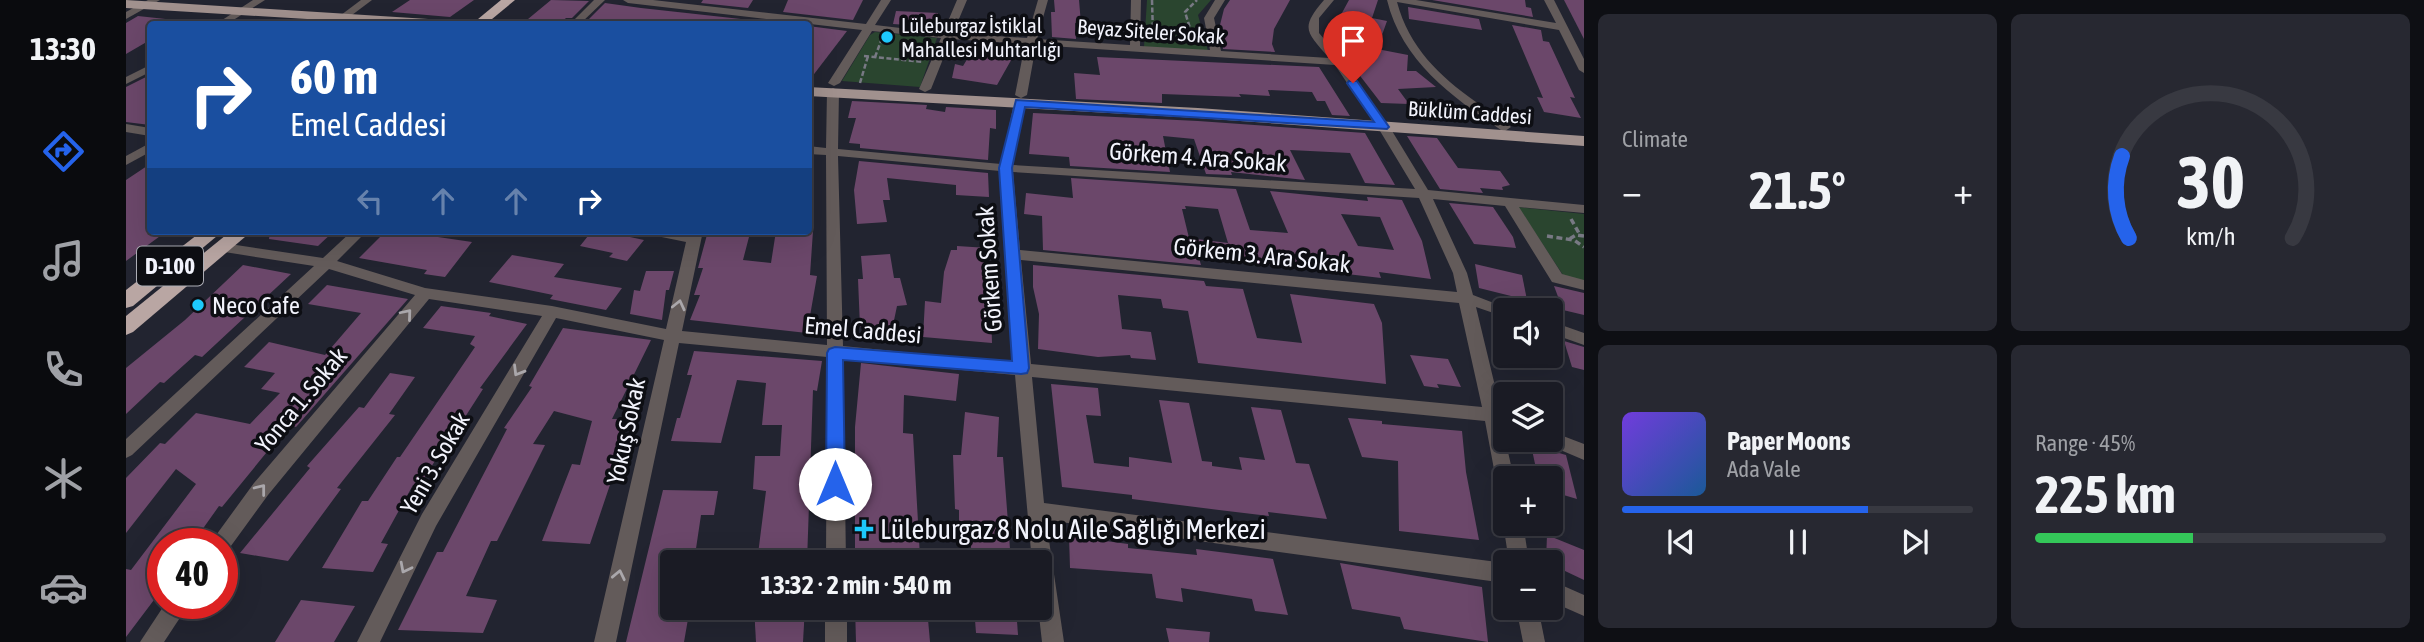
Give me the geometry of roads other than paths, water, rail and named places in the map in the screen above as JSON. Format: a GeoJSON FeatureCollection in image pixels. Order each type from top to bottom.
{"type":"FeatureCollection","features":[{"type":"Feature","properties":{"kind":"highway"},"geometry":{"type":"LineString","coordinates":[[482,21],[509,0]]}},
{"type":"Feature","properties":{"kind":"highway"},"geometry":{"type":"LineString","coordinates":[[502,21],[528,0]]}},
{"type":"Feature","properties":{"kind":"highway","name":"D-100"},"geometry":{"type":"LineString","coordinates":[[126,301],[219,239]]}},
{"type":"Feature","properties":{"kind":"highway","name":"D-100"},"geometry":{"type":"LineString","coordinates":[[126,327],[219,239]]}},
{"type":"Feature","properties":{"kind":"main road"},"geometry":{"type":"LineString","coordinates":[[126,4],[151,3],[329,21]]}},
{"type":"Feature","properties":{"kind":"main road","name":"Büklüm Caddesi"},"geometry":{"type":"LineString","coordinates":[[812,84],[1380,122],[1584,132]]}},
{"type":"Feature","properties":{"kind":"main road","name":"Büklüm Caddesi"},"geometry":{"type":"LineString","coordinates":[[812,90],[859,85],[1021,99]]}},
{"type":"Feature","properties":{"kind":"main road","name":"Büklüm Caddesi"},"geometry":{"type":"LineString","coordinates":[[1380,122],[1584,141]]}},
{"type":"Feature","properties":{"kind":"street"},"geometry":{"type":"LineString","coordinates":[[226,21],[260,0]]}},
{"type":"Feature","properties":{"kind":"street"},"geometry":{"type":"LineString","coordinates":[[339,21],[367,0]]}},
{"type":"Feature","properties":{"kind":"street"},"geometry":{"type":"LineString","coordinates":[[578,21],[600,0]]}},
{"type":"Feature","properties":{"kind":"street","name":"Beyaz Siteler Sokak"},"geometry":{"type":"LineString","coordinates":[[628,0],[684,3],[946,36],[1338,62]]}},
{"type":"Feature","properties":{"kind":"street"},"geometry":{"type":"LineString","coordinates":[[750,13],[761,0]]}},
{"type":"Feature","properties":{"kind":"street"},"geometry":{"type":"LineString","coordinates":[[836,550],[831,151],[834,87],[851,54],[886,0]]}},
{"type":"Feature","properties":{"kind":"street"},"geometry":{"type":"LineString","coordinates":[[925,89],[962,0]]}},
{"type":"Feature","properties":{"kind":"street","name":"Görkem Sokak"},"geometry":{"type":"LineString","coordinates":[[1043,0],[1031,42],[1006,168],[1035,510],[1053,642]]}},
{"type":"Feature","properties":{"kind":"street"},"geometry":{"type":"LineString","coordinates":[[1135,50],[1136,0]]}},
{"type":"Feature","properties":{"kind":"street"},"geometry":{"type":"LineString","coordinates":[[1216,55],[1209,18],[1220,0]]}},
{"type":"Feature","properties":{"kind":"street"},"geometry":{"type":"LineString","coordinates":[[1329,0],[1314,18],[1314,33],[1380,122],[1424,194],[1460,273],[1493,395]]}},
{"type":"Feature","properties":{"kind":"street"},"geometry":{"type":"LineString","coordinates":[[1392,0],[1394,15],[1404,34],[1429,68],[1505,127]]}},
{"type":"Feature","properties":{"kind":"street"},"geometry":{"type":"LineString","coordinates":[[1399,0],[1562,27]]}},
{"type":"Feature","properties":{"kind":"street"},"geometry":{"type":"LineString","coordinates":[[1549,0],[1584,70]]}},
{"type":"Feature","properties":{"kind":"street"},"geometry":{"type":"LineString","coordinates":[[126,16],[151,3]]}},
{"type":"Feature","properties":{"kind":"street"},"geometry":{"type":"LineString","coordinates":[[126,81],[147,70]]}},
{"type":"Feature","properties":{"kind":"street"},"geometry":{"type":"LineString","coordinates":[[126,128],[147,132]]}},
{"type":"Feature","properties":{"kind":"street"},"geometry":{"type":"LineString","coordinates":[[126,162],[147,149]]}},
{"type":"Feature","properties":{"kind":"street","name":"Görkem 4. Ara Sokak"},"geometry":{"type":"LineString","coordinates":[[812,150],[1006,168],[1424,194],[1584,209]]}},
{"type":"Feature","properties":{"kind":"street"},"geometry":{"type":"LineString","coordinates":[[1510,202],[1557,278],[1584,285]]}},
{"type":"Feature","properties":{"kind":"street"},"geometry":{"type":"LineString","coordinates":[[126,450],[356,235]]}},
{"type":"Feature","properties":{"kind":"street","name":"Yokuş Sokak"},"geometry":{"type":"LineString","coordinates":[[605,642],[695,235]]}},
{"type":"Feature","properties":{"kind":"street","name":"Emel Caddesi"},"geometry":{"type":"LineString","coordinates":[[219,239],[326,263],[425,293],[552,312],[672,336],[1021,368],[1493,416]]}},
{"type":"Feature","properties":{"kind":"street","name":"Görkem 3. Ara Sokak"},"geometry":{"type":"LineString","coordinates":[[1013,254],[1466,298],[1493,307]]}},
{"type":"Feature","properties":{"kind":"street","name":"Yonca 1. Sokak"},"geometry":{"type":"LineString","coordinates":[[233,528],[261,489],[425,293]]}},
{"type":"Feature","properties":{"kind":"street","name":"Yeni 3. Sokak"},"geometry":{"type":"LineString","coordinates":[[368,642],[429,520],[552,312]]}},
{"type":"Feature","properties":{"kind":"street"},"geometry":{"type":"LineString","coordinates":[[1563,332],[1584,339]]}},
{"type":"Feature","properties":{"kind":"street"},"geometry":{"type":"LineString","coordinates":[[1563,443],[1584,452]]}},
{"type":"Feature","properties":{"kind":"street"},"geometry":{"type":"LineString","coordinates":[[1035,510],[1493,571]]}},
{"type":"Feature","properties":{"kind":"street"},"geometry":{"type":"LineString","coordinates":[[1563,596],[1584,606]]}},
{"type":"Feature","properties":{"kind":"street"},"geometry":{"type":"LineString","coordinates":[[151,642],[167,619]]}},
{"type":"Feature","properties":{"kind":"street"},"geometry":{"type":"LineString","coordinates":[[836,620],[836,642]]}},
{"type":"Feature","properties":{"kind":"street"},"geometry":{"type":"LineString","coordinates":[[1530,620],[1534,642]]}},
{"type":"Feature","properties":{"kind":"place","name":"Lüleburgaz İstiklal Mahallesi Muhtarlığı"},"geometry":{"type":"Point","coordinates":[887,37]}},
{"type":"Feature","properties":{"kind":"place","name":"Neco Cafe"},"geometry":{"type":"Point","coordinates":[198,305]}},
{"type":"Feature","properties":{"kind":"place","name":"Lüleburgaz 8 Nolu Aile Sağlığı Merkezi"},"geometry":{"type":"Point","coordinates":[864,529]}}]}
